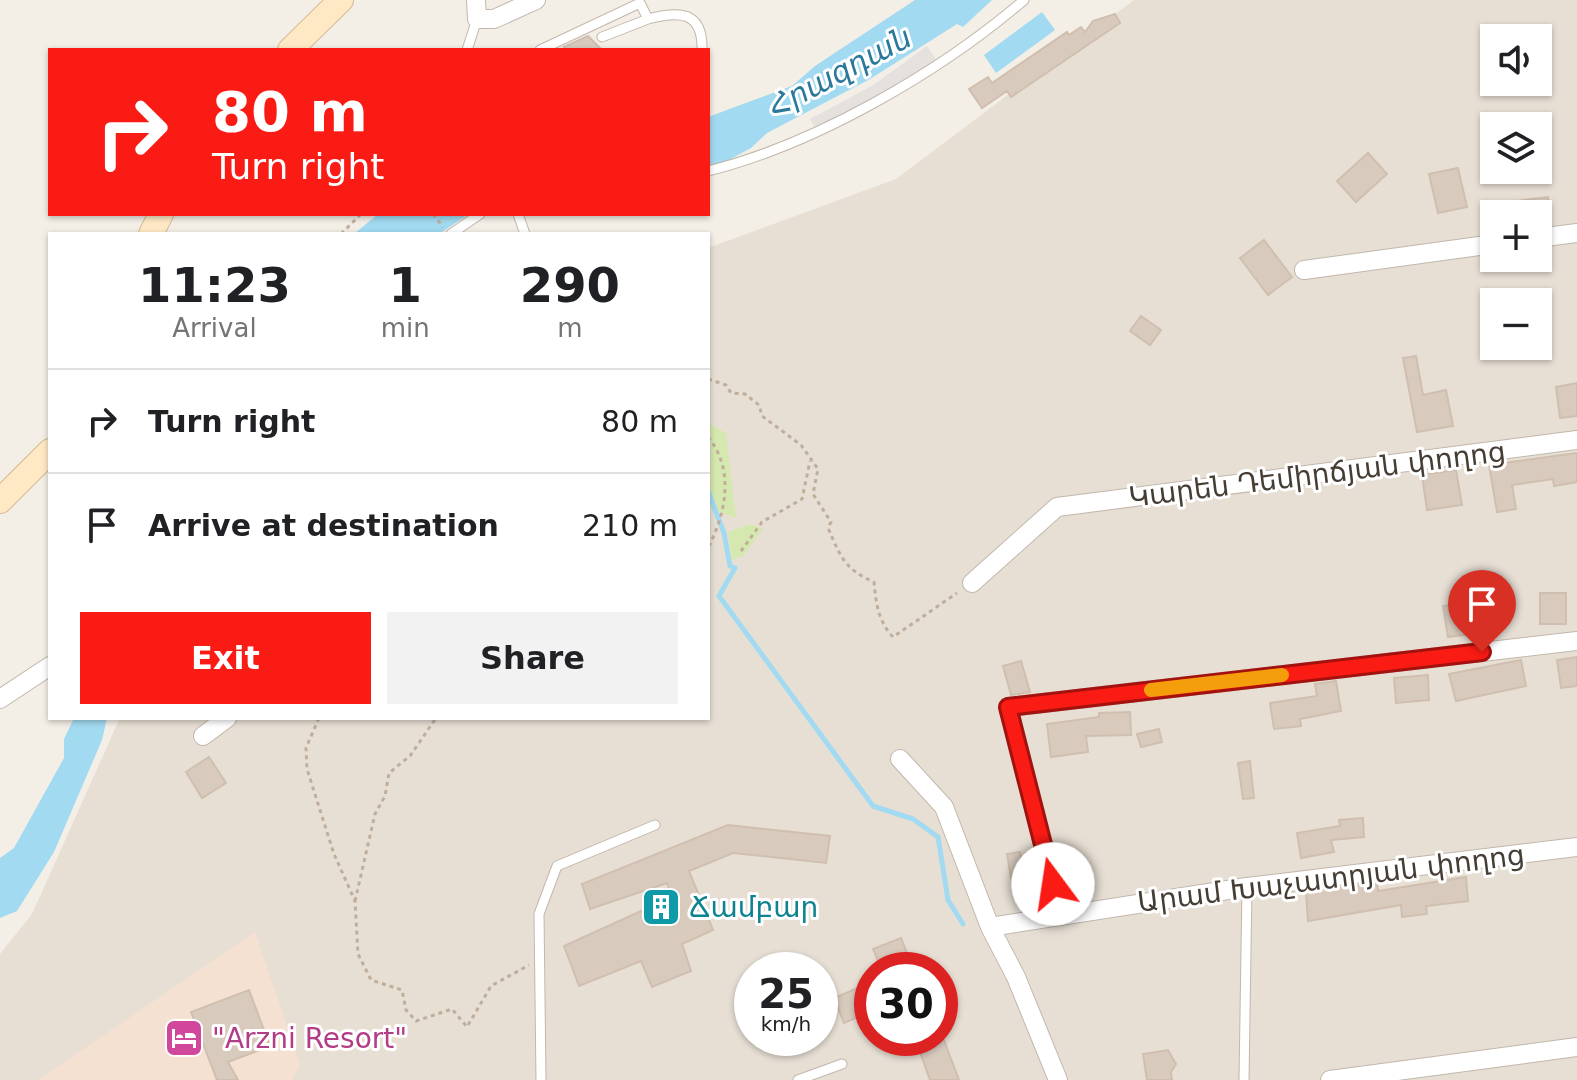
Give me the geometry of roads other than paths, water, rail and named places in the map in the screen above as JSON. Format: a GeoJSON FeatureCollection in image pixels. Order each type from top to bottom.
{"type":"FeatureCollection","features":[{"type":"Feature","properties":{"kind":"main road"},"geometry":{"type":"LineString","coordinates":[[292,48],[341,0]]}},
{"type":"Feature","properties":{"kind":"main road"},"geometry":{"type":"LineString","coordinates":[[0,501],[48,453]]}},
{"type":"Feature","properties":{"kind":"street"},"geometry":{"type":"LineString","coordinates":[[476,0],[477,19],[494,19],[536,0]]}},
{"type":"Feature","properties":{"kind":"street"},"geometry":{"type":"LineString","coordinates":[[1552,236],[1577,233]]}},
{"type":"Feature","properties":{"kind":"street"},"geometry":{"type":"LineString","coordinates":[[1304,270],[1480,246]]}},
{"type":"Feature","properties":{"kind":"street","name":"Կարեն Դեմիրճյան փողոց"},"geometry":{"type":"LineString","coordinates":[[972,583],[1057,507],[1577,440]]}},
{"type":"Feature","properties":{"kind":"street"},"geometry":{"type":"LineString","coordinates":[[1061,914],[1008,707],[1577,641]]}},
{"type":"Feature","properties":{"kind":"street"},"geometry":{"type":"LineString","coordinates":[[0,699],[48,667]]}},
{"type":"Feature","properties":{"kind":"street"},"geometry":{"type":"LineString","coordinates":[[203,736],[224,720]]}},
{"type":"Feature","properties":{"kind":"street"},"geometry":{"type":"LineString","coordinates":[[900,759],[944,807],[990,927],[1016,977],[1058,1080]]}},
{"type":"Feature","properties":{"kind":"street","name":"Արամ Խաչատրյան փողոց"},"geometry":{"type":"LineString","coordinates":[[990,927],[1247,887],[1577,847]]}},
{"type":"Feature","properties":{"kind":"street"},"geometry":{"type":"LineString","coordinates":[[1330,1080],[1577,1047]]}},
{"type":"Feature","properties":{"kind":"lane"},"geometry":{"type":"LineString","coordinates":[[710,170],[742,162],[869,105],[979,38],[1024,0]]}},
{"type":"Feature","properties":{"kind":"lane"},"geometry":{"type":"LineString","coordinates":[[544,48],[640,3],[648,19]]}},
{"type":"Feature","properties":{"kind":"lane"},"geometry":{"type":"LineString","coordinates":[[602,37],[675,12],[689,18],[702,34],[702,48]]}},
{"type":"Feature","properties":{"kind":"lane"},"geometry":{"type":"LineString","coordinates":[[468,48],[477,19]]}},
{"type":"Feature","properties":{"kind":"lane"},"geometry":{"type":"LineString","coordinates":[[448,231],[476,216]]}},
{"type":"Feature","properties":{"kind":"lane"},"geometry":{"type":"LineString","coordinates":[[541,1080],[539,914],[557,866],[655,825]]}},
{"type":"Feature","properties":{"kind":"lane"},"geometry":{"type":"LineString","coordinates":[[1244,1080],[1247,887]]}},
{"type":"Feature","properties":{"kind":"lane"},"geometry":{"type":"LineString","coordinates":[[798,1080],[842,1064]]}},
{"type":"Feature","properties":{"kind":"water","name":"Հրազդան"},"geometry":{"type":"Polygon","coordinates":[[[915,0],[992,0],[963,27],[957,24],[870,79],[767,133],[751,148],[727,161],[710,165],[710,116],[792,86],[815,66],[915,0]]]}},
{"type":"Feature","properties":{"kind":"water"},"geometry":{"type":"Polygon","coordinates":[[[1042,12],[1055,30],[996,73],[984,55],[1042,12]]]}},
{"type":"Feature","properties":{"kind":"water"},"geometry":{"type":"Polygon","coordinates":[[[376,216],[466,216],[442,232],[356,232],[376,216]]]}},
{"type":"Feature","properties":{"kind":"water"},"geometry":{"type":"Polygon","coordinates":[[[73,720],[107,720],[102,740],[54,852],[17,911],[0,918],[0,858],[14,848],[64,758],[64,739],[73,720]]]}},
{"type":"Feature","properties":{"kind":"waterway"},"geometry":{"type":"LineString","coordinates":[[710,496],[724,533],[730,566],[735,568],[719,596],[873,806],[913,819],[938,837],[948,900],[963,924]]}},
{"type":"Feature","properties":{"kind":"place","name":"Ճամբար"},"geometry":{"type":"Point","coordinates":[661,907]}},
{"type":"Feature","properties":{"kind":"place","name":"\"Arzni Resort\""},"geometry":{"type":"Point","coordinates":[184,1038]}}]}
